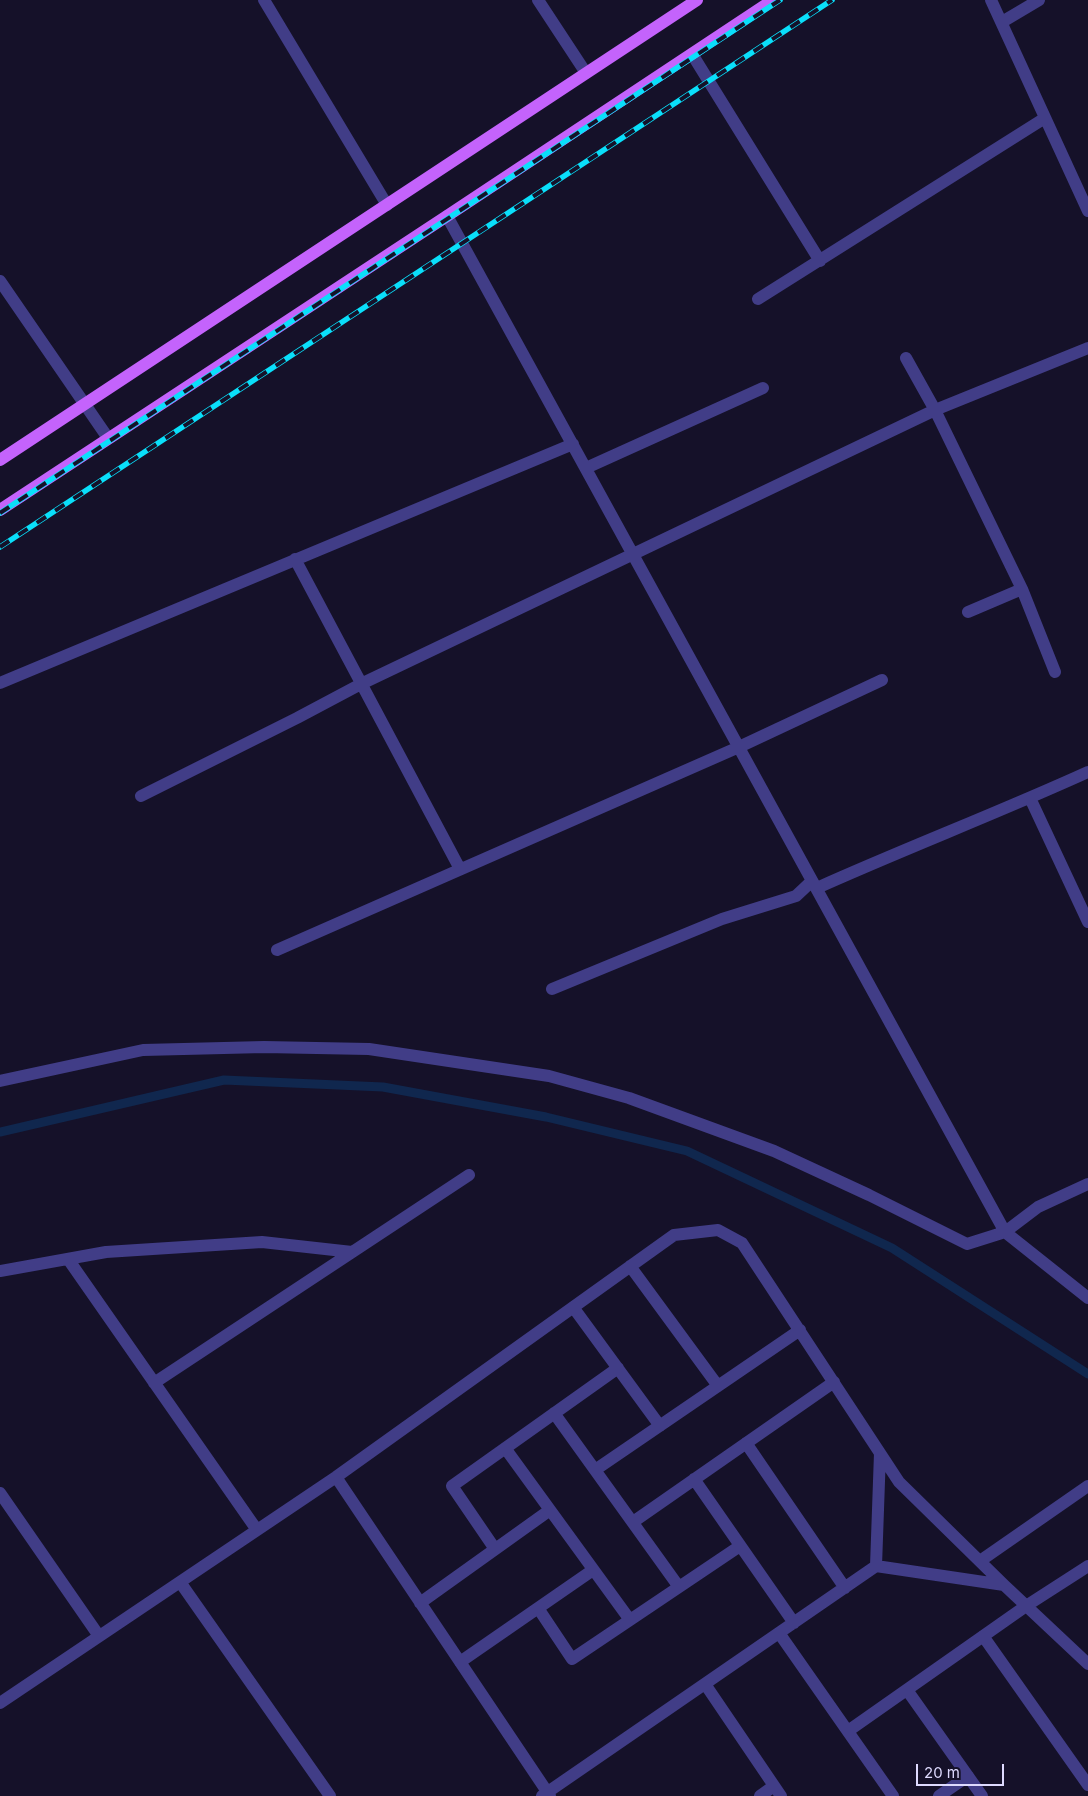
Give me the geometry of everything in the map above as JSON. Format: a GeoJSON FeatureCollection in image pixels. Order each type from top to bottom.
{"type":"FeatureCollection","features":[{"type":"Feature","properties":{"kind":"main road"},"geometry":{"type":"LineString","coordinates":[[0,460],[697,0]]}},
{"type":"Feature","properties":{"kind":"main road"},"geometry":{"type":"LineString","coordinates":[[0,510],[773,0]]}},
{"type":"Feature","properties":{"kind":"street"},"geometry":{"type":"LineString","coordinates":[[264,0],[387,205]]}},
{"type":"Feature","properties":{"kind":"street"},"geometry":{"type":"LineString","coordinates":[[538,0],[586,73]]}},
{"type":"Feature","properties":{"kind":"street"},"geometry":{"type":"LineString","coordinates":[[991,0],[1088,211]]}},
{"type":"Feature","properties":{"kind":"street"},"geometry":{"type":"LineString","coordinates":[[1002,22],[1039,0]]}},
{"type":"Feature","properties":{"kind":"street"},"geometry":{"type":"LineString","coordinates":[[692,54],[820,261]]}},
{"type":"Feature","properties":{"kind":"street"},"geometry":{"type":"LineString","coordinates":[[758,299],[1045,118]]}},
{"type":"Feature","properties":{"kind":"street"},"geometry":{"type":"LineString","coordinates":[[447,216],[1005,1232],[1088,1298]]}},
{"type":"Feature","properties":{"kind":"street"},"geometry":{"type":"LineString","coordinates":[[0,281],[108,438]]}},
{"type":"Feature","properties":{"kind":"street"},"geometry":{"type":"LineString","coordinates":[[141,796],[361,684],[934,410],[1088,348]]}},
{"type":"Feature","properties":{"kind":"street"},"geometry":{"type":"LineString","coordinates":[[906,358],[934,410],[1022,589],[1055,672]]}},
{"type":"Feature","properties":{"kind":"street"},"geometry":{"type":"LineString","coordinates":[[586,468],[763,388]]}},
{"type":"Feature","properties":{"kind":"street"},"geometry":{"type":"LineString","coordinates":[[0,682],[573,444]]}},
{"type":"Feature","properties":{"kind":"street"},"geometry":{"type":"LineString","coordinates":[[295,559],[460,869]]}},
{"type":"Feature","properties":{"kind":"street"},"geometry":{"type":"LineString","coordinates":[[968,612],[1022,589]]}},
{"type":"Feature","properties":{"kind":"street"},"geometry":{"type":"LineString","coordinates":[[277,950],[739,747],[882,680]]}},
{"type":"Feature","properties":{"kind":"street"},"geometry":{"type":"LineString","coordinates":[[552,990],[722,919],[796,896],[815,884],[1030,798],[1088,772]]}},
{"type":"Feature","properties":{"kind":"street"},"geometry":{"type":"LineString","coordinates":[[1030,798],[1088,922]]}},
{"type":"Feature","properties":{"kind":"street"},"geometry":{"type":"LineString","coordinates":[[0,1080],[143,1050],[264,1047],[369,1049],[549,1076],[629,1098],[774,1151],[869,1195],[967,1244],[1005,1232],[1038,1207],[1088,1184]]}},
{"type":"Feature","properties":{"kind":"street"},"geometry":{"type":"LineString","coordinates":[[154,1383],[469,1175]]}},
{"type":"Feature","properties":{"kind":"street"},"geometry":{"type":"LineString","coordinates":[[0,1703],[336,1477],[674,1235],[718,1230],[742,1243],[899,1482],[1088,1664]]}},
{"type":"Feature","properties":{"kind":"street"},"geometry":{"type":"LineString","coordinates":[[0,1271],[106,1252],[262,1242],[352,1252]]}},
{"type":"Feature","properties":{"kind":"street"},"geometry":{"type":"LineString","coordinates":[[68,1259],[257,1530]]}},
{"type":"Feature","properties":{"kind":"street"},"geometry":{"type":"LineString","coordinates":[[630,1266],[718,1386]]}},
{"type":"Feature","properties":{"kind":"street"},"geometry":{"type":"LineString","coordinates":[[573,1307],[660,1426]]}},
{"type":"Feature","properties":{"kind":"street"},"geometry":{"type":"LineString","coordinates":[[595,1470],[800,1330]]}},
{"type":"Feature","properties":{"kind":"street"},"geometry":{"type":"LineString","coordinates":[[495,1549],[452,1486],[618,1368]]}},
{"type":"Feature","properties":{"kind":"street"},"geometry":{"type":"LineString","coordinates":[[633,1522],[834,1382]]}},
{"type":"Feature","properties":{"kind":"street"},"geometry":{"type":"LineString","coordinates":[[554,1413],[679,1587]]}},
{"type":"Feature","properties":{"kind":"street"},"geometry":{"type":"LineString","coordinates":[[746,1443],[845,1588]]}},
{"type":"Feature","properties":{"kind":"street"},"geometry":{"type":"LineString","coordinates":[[505,1448],[630,1620]]}},
{"type":"Feature","properties":{"kind":"street"},"geometry":{"type":"LineString","coordinates":[[876,1566],[880,1453]]}},
{"type":"Feature","properties":{"kind":"street"},"geometry":{"type":"LineString","coordinates":[[336,1477],[460,1662],[546,1795],[876,1566],[1004,1585]]}},
{"type":"Feature","properties":{"kind":"street"},"geometry":{"type":"LineString","coordinates":[[694,1479],[794,1623]]}},
{"type":"Feature","properties":{"kind":"street"},"geometry":{"type":"LineString","coordinates":[[980,1561],[1088,1486]]}},
{"type":"Feature","properties":{"kind":"street"},"geometry":{"type":"LineString","coordinates":[[0,1493],[99,1636]]}},
{"type":"Feature","properties":{"kind":"street"},"geometry":{"type":"LineString","coordinates":[[420,1603],[550,1510]]}},
{"type":"Feature","properties":{"kind":"street"},"geometry":{"type":"LineString","coordinates":[[538,1608],[572,1659],[740,1546]]}},
{"type":"Feature","properties":{"kind":"street"},"geometry":{"type":"LineString","coordinates":[[848,1731],[1026,1606],[1088,1566]]}},
{"type":"Feature","properties":{"kind":"street"},"geometry":{"type":"LineString","coordinates":[[460,1662],[593,1570]]}},
{"type":"Feature","properties":{"kind":"street"},"geometry":{"type":"LineString","coordinates":[[180,1582],[330,1796]]}},
{"type":"Feature","properties":{"kind":"street"},"geometry":{"type":"LineString","coordinates":[[779,1633],[893,1796]]}},
{"type":"Feature","properties":{"kind":"street"},"geometry":{"type":"LineString","coordinates":[[983,1636],[1088,1785]]}},
{"type":"Feature","properties":{"kind":"street"},"geometry":{"type":"LineString","coordinates":[[704,1684],[778,1791],[760,1796]]}},
{"type":"Feature","properties":{"kind":"street"},"geometry":{"type":"LineString","coordinates":[[907,1690],[982,1796]]}},
{"type":"Feature","properties":{"kind":"street"},"geometry":{"type":"LineString","coordinates":[[939,1796],[968,1776]]}},
{"type":"Feature","properties":{"kind":"waterway"},"geometry":{"type":"LineString","coordinates":[[0,1132],[224,1080],[383,1087],[546,1117],[687,1151],[892,1248],[1088,1374]]}},
{"type":"Feature","properties":{"kind":"railway"},"geometry":{"type":"LineString","coordinates":[[0,513],[780,0]]}},
{"type":"Feature","properties":{"kind":"railway"},"geometry":{"type":"LineString","coordinates":[[0,547],[832,0]]}}]}
